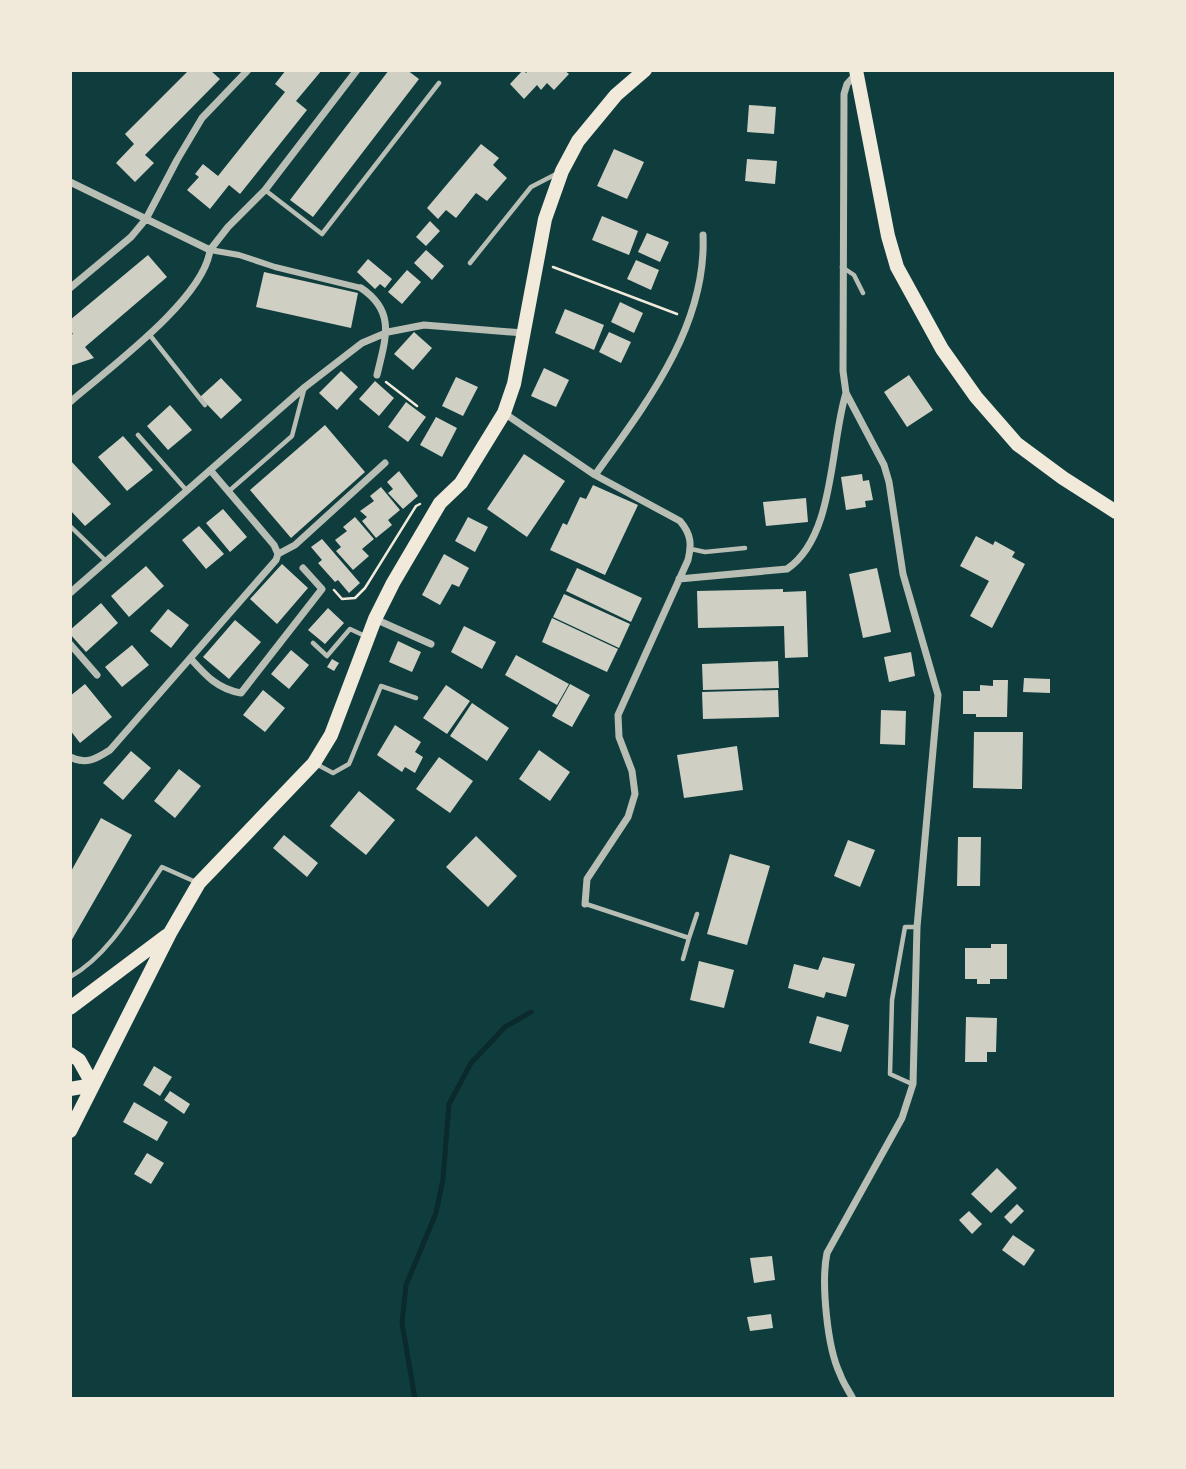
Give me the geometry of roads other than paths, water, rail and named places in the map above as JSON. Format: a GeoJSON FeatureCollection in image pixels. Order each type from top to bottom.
{"type":"FeatureCollection","features":[{"type":"Feature","properties":{"kind":"main road"},"geometry":{"type":"LineString","coordinates":[[70,1131],[170,933],[199,883],[314,763],[331,735],[375,619],[393,583],[440,503],[461,483],[504,414],[514,384],[545,219],[562,171],[578,141],[616,95],[645,70]]}},
{"type":"Feature","properties":{"kind":"main road"},"geometry":{"type":"LineString","coordinates":[[856,72],[888,236],[897,267],[942,349],[976,397],[1017,444],[1116,512]]}},
{"type":"Feature","properties":{"kind":"main road"},"geometry":{"type":"LineString","coordinates":[[70,1008],[170,933]]}},
{"type":"Feature","properties":{"kind":"main road"},"geometry":{"type":"LineString","coordinates":[[70,1054],[79,1060],[93,1085]]}},
{"type":"Feature","properties":{"kind":"main road"},"geometry":{"type":"LineString","coordinates":[[70,1089],[93,1085]]}},
{"type":"Feature","properties":{"kind":"street"},"geometry":{"type":"LineString","coordinates":[[70,288],[131,237],[146,219],[202,118],[248,70]]}},
{"type":"Feature","properties":{"kind":"street"},"geometry":{"type":"LineString","coordinates":[[70,402],[185,300],[209,261],[210,250],[228,227],[265,190],[357,70]]}},
{"type":"Feature","properties":{"kind":"street"},"geometry":{"type":"LineString","coordinates":[[853,1399],[838,1372],[830,1333],[824,1285],[827,1253],[902,1118],[913,1084],[918,927],[938,695],[903,574],[884,465],[846,393],[841,351],[844,94],[846,84],[856,72]]}},
{"type":"Feature","properties":{"kind":"street"},"geometry":{"type":"LineString","coordinates":[[70,182],[210,250],[239,255],[275,267],[361,288],[372,296],[381,308],[387,331],[377,375]]}},
{"type":"Feature","properties":{"kind":"street"},"geometry":{"type":"LineString","coordinates":[[595,475],[650,396],[690,319],[704,260],[703,235]]}},
{"type":"Feature","properties":{"kind":"street"},"geometry":{"type":"LineString","coordinates":[[70,593],[304,387],[362,343],[387,331],[425,326],[523,332]]}},
{"type":"Feature","properties":{"kind":"street"},"geometry":{"type":"LineString","coordinates":[[679,579],[787,569],[797,562],[811,543],[827,494],[846,393]]}},
{"type":"Feature","properties":{"kind":"street"},"geometry":{"type":"LineString","coordinates":[[504,414],[595,475],[680,521],[690,532],[691,549],[618,715],[619,737],[635,784],[635,794],[628,817],[587,879],[585,904]]}},
{"type":"Feature","properties":{"kind":"street"},"geometry":{"type":"LineString","coordinates":[[278,554],[295,545],[385,463]]}},
{"type":"Feature","properties":{"kind":"street"},"geometry":{"type":"LineString","coordinates":[[70,757],[79,762],[93,761],[110,750],[276,560],[278,554],[274,545],[211,471]]}},
{"type":"Feature","properties":{"kind":"street"},"geometry":{"type":"LineString","coordinates":[[191,659],[211,681],[227,691],[241,693],[322,589],[303,568]]}},
{"type":"Feature","properties":{"kind":"street"},"geometry":{"type":"LineString","coordinates":[[375,619],[430,644]]}},
{"type":"Feature","properties":{"kind":"street"},"geometry":{"type":"LineString","coordinates":[[70,644],[97,675]]}},
{"type":"Feature","properties":{"kind":"lane"},"geometry":{"type":"LineString","coordinates":[[265,190],[323,234],[439,83]]}},
{"type":"Feature","properties":{"kind":"lane"},"geometry":{"type":"LineString","coordinates":[[470,263],[531,187],[562,171]]}},
{"type":"Feature","properties":{"kind":"lane"},"geometry":{"type":"LineString","coordinates":[[842,267],[855,275],[863,293]]}},
{"type":"Feature","properties":{"kind":"lane"},"geometry":{"type":"LineString","coordinates":[[148,334],[205,405]]}},
{"type":"Feature","properties":{"kind":"lane"},"geometry":{"type":"LineString","coordinates":[[228,492],[292,436],[304,387]]}},
{"type":"Feature","properties":{"kind":"lane"},"geometry":{"type":"LineString","coordinates":[[138,435],[188,491]]}},
{"type":"Feature","properties":{"kind":"lane"},"geometry":{"type":"LineString","coordinates":[[70,526],[106,561]]}},
{"type":"Feature","properties":{"kind":"lane"},"geometry":{"type":"LineString","coordinates":[[691,549],[705,552],[745,548]]}},
{"type":"Feature","properties":{"kind":"lane"},"geometry":{"type":"LineString","coordinates":[[313,643],[327,656],[350,629],[368,637]]}},
{"type":"Feature","properties":{"kind":"lane"},"geometry":{"type":"LineString","coordinates":[[314,763],[333,773],[349,764],[381,686],[416,698]]}},
{"type":"Feature","properties":{"kind":"lane"},"geometry":{"type":"LineString","coordinates":[[70,977],[86,968],[121,928],[162,867],[199,883]]}},
{"type":"Feature","properties":{"kind":"lane"},"geometry":{"type":"LineString","coordinates":[[585,904],[689,938]]}},
{"type":"Feature","properties":{"kind":"lane"},"geometry":{"type":"LineString","coordinates":[[683,959],[697,914]]}},
{"type":"Feature","properties":{"kind":"lane"},"geometry":{"type":"LineString","coordinates":[[913,1084],[890,1074],[892,1000],[905,927],[918,927]]}},
{"type":"Feature","properties":{"kind":"waterway"},"geometry":{"type":"LineString","coordinates":[[415,1399],[402,1323],[406,1285],[436,1213],[443,1179],[449,1104],[471,1063],[505,1027],[531,1012]]}}]}
